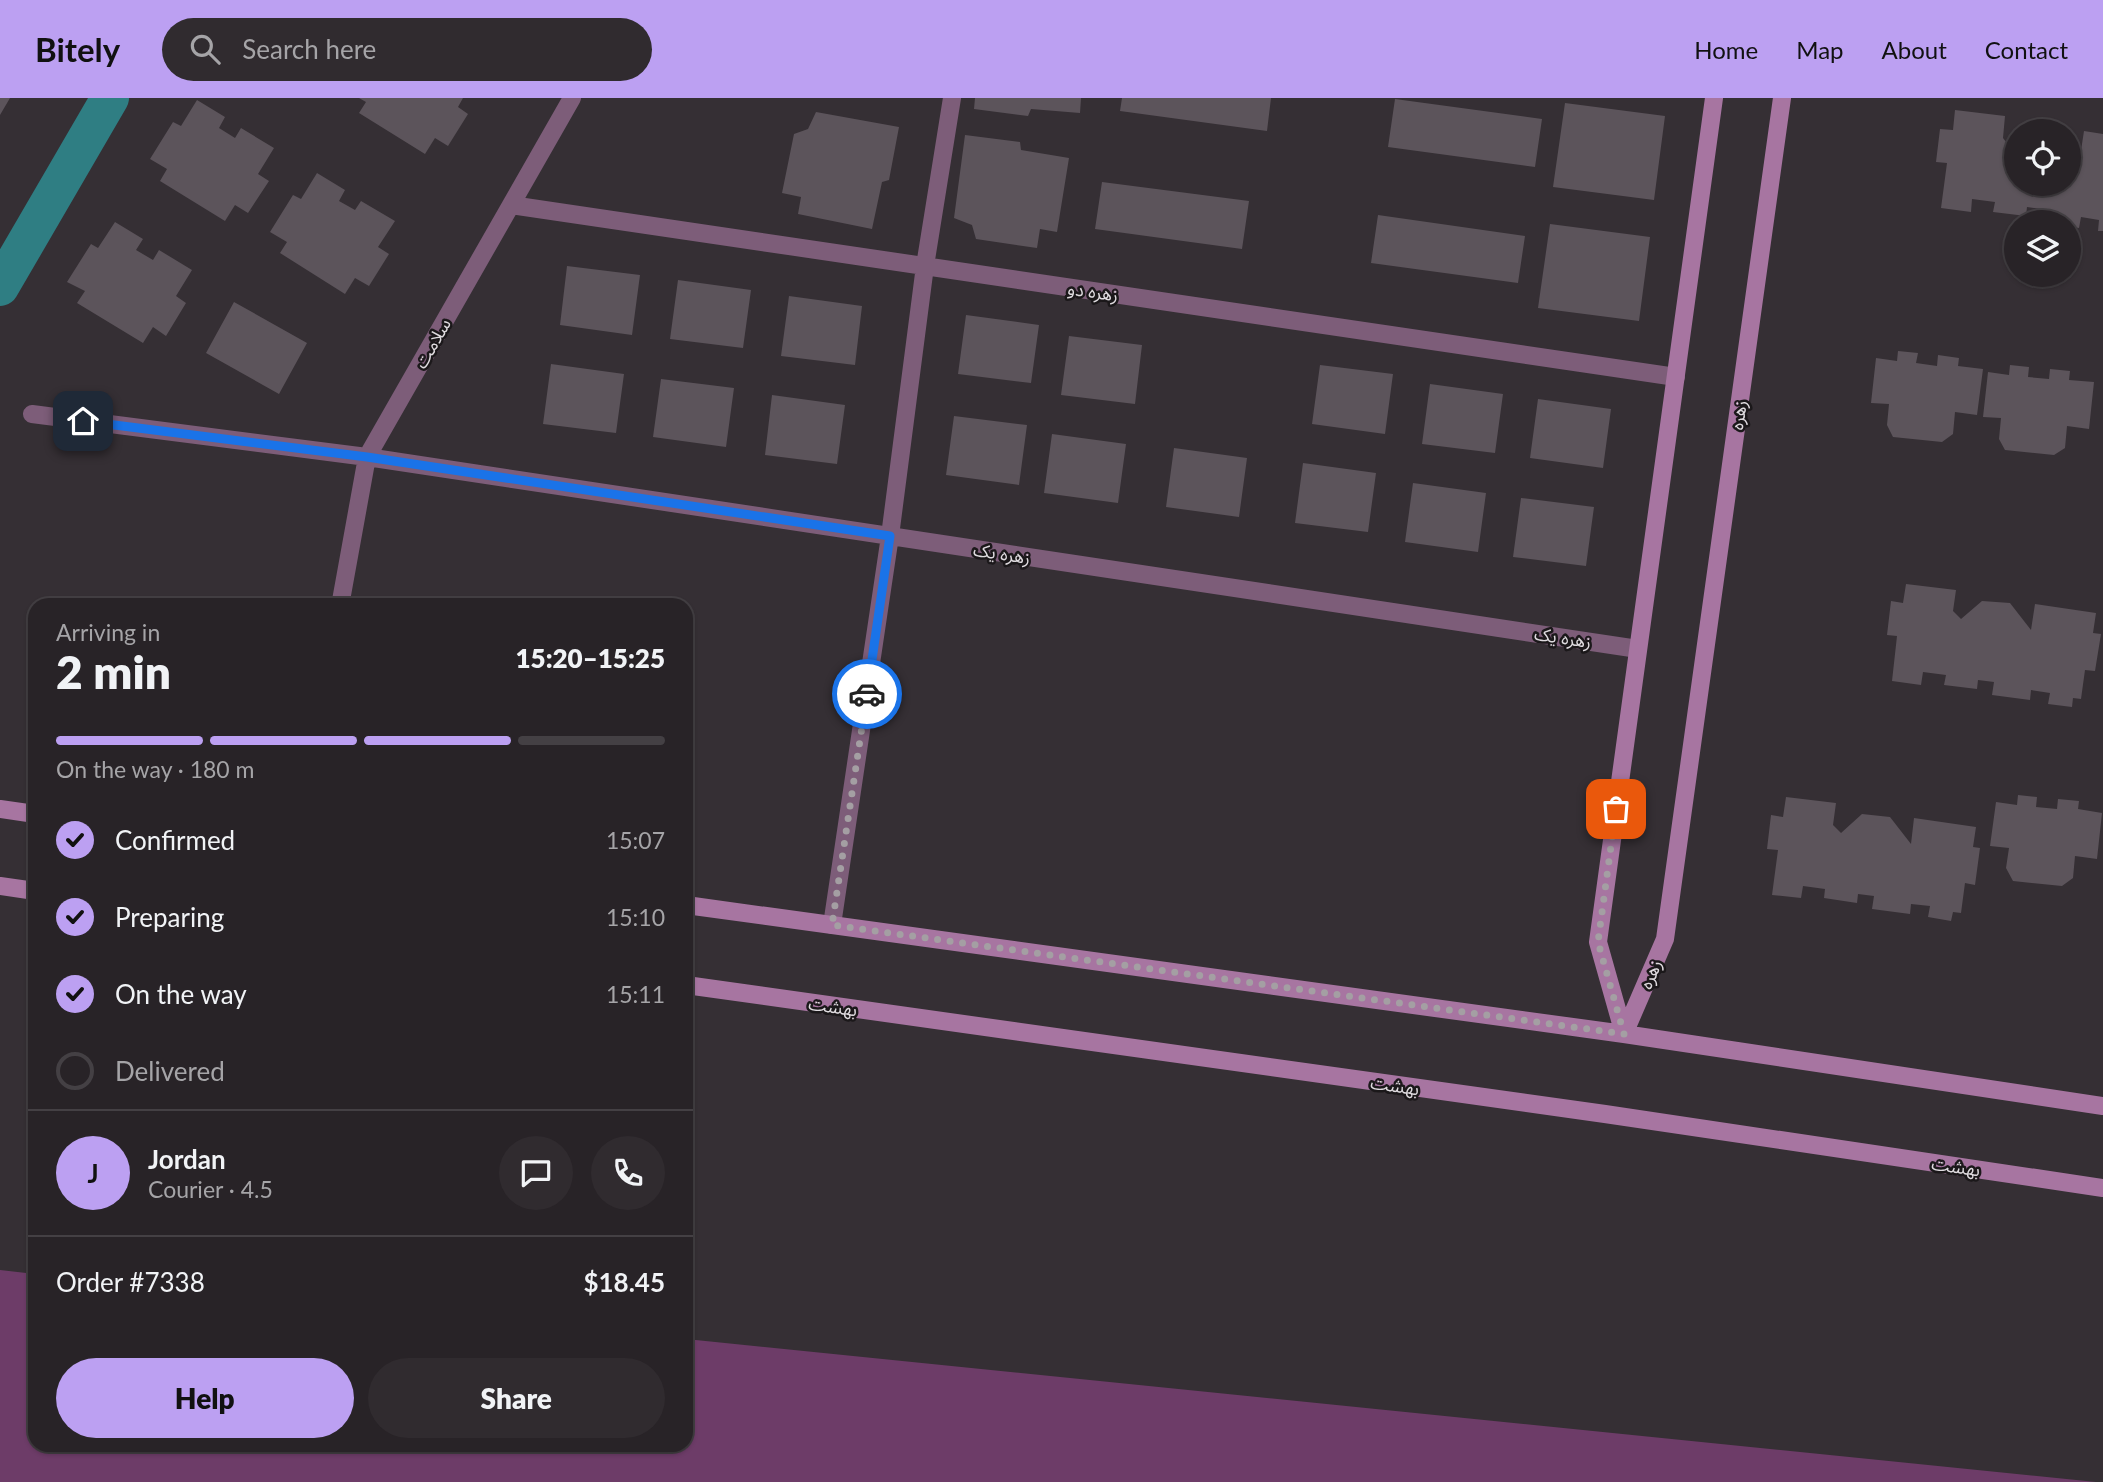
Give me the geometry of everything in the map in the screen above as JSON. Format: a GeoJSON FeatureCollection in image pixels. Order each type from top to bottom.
{"type":"FeatureCollection","features":[{"type":"Feature","properties":{"kind":"main road","name":"زهره"},"geometry":{"type":"LineString","coordinates":[[1624,1034],[1598,942],[1714,98]]}},
{"type":"Feature","properties":{"kind":"main road","name":"زهره"},"geometry":{"type":"LineString","coordinates":[[1624,1034],[1665,939],[1782,98]]}},
{"type":"Feature","properties":{"kind":"main road"},"geometry":{"type":"LineString","coordinates":[[0,809],[28,813]]}},
{"type":"Feature","properties":{"kind":"main road"},"geometry":{"type":"LineString","coordinates":[[0,886],[28,890]]}},
{"type":"Feature","properties":{"kind":"main road"},"geometry":{"type":"LineString","coordinates":[[693,906],[1624,1034],[2103,1106]]}},
{"type":"Feature","properties":{"kind":"main road","name":"بهشت"},"geometry":{"type":"LineString","coordinates":[[693,986],[1592,1112],[2103,1188]]}},
{"type":"Feature","properties":{"kind":"street","name":"سلامت"},"geometry":{"type":"LineString","coordinates":[[341,598],[367,457],[572,98]]}},
{"type":"Feature","properties":{"kind":"street"},"geometry":{"type":"LineString","coordinates":[[832,925],[890,536],[925,266],[952,98]]}},
{"type":"Feature","properties":{"kind":"street","name":"زهره دو"},"geometry":{"type":"LineString","coordinates":[[511,205],[1676,377]]}},
{"type":"Feature","properties":{"kind":"street","name":"زهره یک"},"geometry":{"type":"LineString","coordinates":[[32,414],[367,457],[1638,649]]}},
{"type":"Feature","properties":{"kind":"shaded area"},"geometry":{"type":"Polygon","coordinates":[[[0,1270],[28,1273],[28,1452],[693,1452],[693,1340],[2096,1482],[0,1482],[0,1270]]]}},
{"type":"Feature","properties":{"kind":"building"},"geometry":{"type":"Polygon","coordinates":[[[0,98],[10,98],[0,115],[0,98]]]}},
{"type":"Feature","properties":{"kind":"building"},"geometry":{"type":"Polygon","coordinates":[[[359,98],[463,98],[458,107],[468,114],[448,146],[435,138],[425,154],[359,113],[366,102],[359,98]]]}},
{"type":"Feature","properties":{"kind":"building"},"geometry":{"type":"Polygon","coordinates":[[[975,98],[1081,98],[1080,113],[1031,109],[1028,116],[974,109],[975,98]]]}},
{"type":"Feature","properties":{"kind":"building"},"geometry":{"type":"Polygon","coordinates":[[[1122,98],[1271,98],[1267,131],[1120,111],[1122,98]]]}},
{"type":"Feature","properties":{"kind":"building"},"geometry":{"type":"Polygon","coordinates":[[[1395,99],[1542,119],[1535,167],[1388,147],[1395,99]]]}},
{"type":"Feature","properties":{"kind":"building"},"geometry":{"type":"Polygon","coordinates":[[[197,100],[225,117],[219,128],[235,138],[241,128],[274,148],[258,174],[269,181],[248,213],[235,205],[225,221],[160,181],[167,169],[150,159],[173,122],[181,126],[197,100]]]}},
{"type":"Feature","properties":{"kind":"building"},"geometry":{"type":"Polygon","coordinates":[[[1565,103],[1665,116],[1654,200],[1553,187],[1565,103]]]}},
{"type":"Feature","properties":{"kind":"building"},"geometry":{"type":"Polygon","coordinates":[[[1955,110],[2005,116],[2004,196],[2081,196],[2084,131],[2103,134],[2103,231],[2098,231],[2099,220],[2081,217],[2081,210],[2043,210],[2027,207],[2027,210],[2004,210],[2004,213],[1993,212],[1995,202],[1972,199],[1971,212],[1941,208],[1947,163],[1936,162],[1940,129],[1953,130],[1955,110]]]}},
{"type":"Feature","properties":{"kind":"building"},"geometry":{"type":"Polygon","coordinates":[[[816,112],[899,127],[889,180],[882,182],[872,229],[798,214],[801,197],[782,193],[794,134],[808,129],[816,112]]]}},
{"type":"Feature","properties":{"kind":"building"},"geometry":{"type":"Polygon","coordinates":[[[965,135],[1020,142],[1021,150],[1069,158],[1057,232],[1040,229],[1037,248],[976,239],[972,225],[954,218],[965,135]]]}},
{"type":"Feature","properties":{"kind":"building"},"geometry":{"type":"Polygon","coordinates":[[[317,173],[345,190],[339,201],[355,210],[361,201],[395,221],[378,247],[389,254],[369,286],[355,278],[345,294],[280,253],[287,242],[270,232],[293,195],[301,199],[317,173]]]}},
{"type":"Feature","properties":{"kind":"building"},"geometry":{"type":"Polygon","coordinates":[[[1102,182],[1249,201],[1242,249],[1095,229],[1102,182]]]}},
{"type":"Feature","properties":{"kind":"building"},"geometry":{"type":"Polygon","coordinates":[[[1378,215],[1525,236],[1518,283],[1371,263],[1378,215]]]}},
{"type":"Feature","properties":{"kind":"building"},"geometry":{"type":"Polygon","coordinates":[[[115,222],[143,239],[136,250],[153,260],[159,250],[192,270],[176,296],[186,303],[166,336],[153,327],[143,343],[77,303],[85,291],[67,282],[91,244],[98,248],[115,222]]]}},
{"type":"Feature","properties":{"kind":"building"},"geometry":{"type":"Polygon","coordinates":[[[1550,224],[1650,237],[1639,321],[1538,308],[1550,224]]]}},
{"type":"Feature","properties":{"kind":"building"},"geometry":{"type":"Polygon","coordinates":[[[567,266],[640,275],[632,335],[560,325],[567,266]]]}},
{"type":"Feature","properties":{"kind":"building"},"geometry":{"type":"Polygon","coordinates":[[[678,280],[751,290],[743,348],[670,339],[678,280]]]}},
{"type":"Feature","properties":{"kind":"building"},"geometry":{"type":"Polygon","coordinates":[[[789,296],[862,306],[855,365],[781,356],[789,296]]]}},
{"type":"Feature","properties":{"kind":"building"},"geometry":{"type":"Polygon","coordinates":[[[234,302],[307,343],[279,394],[206,353],[234,302]]]}},
{"type":"Feature","properties":{"kind":"building"},"geometry":{"type":"Polygon","coordinates":[[[966,315],[1039,325],[1031,383],[958,374],[966,315]]]}},
{"type":"Feature","properties":{"kind":"building"},"geometry":{"type":"Polygon","coordinates":[[[1069,336],[1142,345],[1135,404],[1061,395],[1069,336]]]}},
{"type":"Feature","properties":{"kind":"building"},"geometry":{"type":"Polygon","coordinates":[[[1898,351],[1918,353],[1916,363],[1937,366],[1938,355],[1959,358],[1958,366],[1983,369],[1977,415],[1955,412],[1953,434],[1942,442],[1893,437],[1887,425],[1889,404],[1871,403],[1876,358],[1897,361],[1898,351]]]}},
{"type":"Feature","properties":{"kind":"building"},"geometry":{"type":"Polygon","coordinates":[[[551,364],[624,374],[616,433],[543,424],[551,364]]]}},
{"type":"Feature","properties":{"kind":"building"},"geometry":{"type":"Polygon","coordinates":[[[1320,365],[1393,374],[1385,434],[1312,424],[1320,365]]]}},
{"type":"Feature","properties":{"kind":"building"},"geometry":{"type":"Polygon","coordinates":[[[2010,365],[2029,367],[2028,377],[2049,379],[2050,369],[2070,371],[2069,380],[2094,382],[2089,429],[2067,426],[2065,448],[2054,455],[2005,450],[1999,439],[2001,418],[1983,417],[1988,372],[2009,375],[2010,365]]]}},
{"type":"Feature","properties":{"kind":"building"},"geometry":{"type":"Polygon","coordinates":[[[661,379],[734,388],[726,447],[653,437],[661,379]]]}},
{"type":"Feature","properties":{"kind":"building"},"geometry":{"type":"Polygon","coordinates":[[[1430,384],[1503,394],[1495,453],[1422,444],[1430,384]]]}},
{"type":"Feature","properties":{"kind":"building"},"geometry":{"type":"Polygon","coordinates":[[[772,395],[845,405],[837,464],[765,455],[772,395]]]}},
{"type":"Feature","properties":{"kind":"building"},"geometry":{"type":"Polygon","coordinates":[[[1538,399],[1611,409],[1603,468],[1530,458],[1538,399]]]}},
{"type":"Feature","properties":{"kind":"building"},"geometry":{"type":"Polygon","coordinates":[[[954,416],[1027,425],[1019,485],[946,475],[954,416]]]}},
{"type":"Feature","properties":{"kind":"building"},"geometry":{"type":"Polygon","coordinates":[[[1052,434],[1126,444],[1118,503],[1044,493],[1052,434]]]}},
{"type":"Feature","properties":{"kind":"building"},"geometry":{"type":"Polygon","coordinates":[[[1174,448],[1247,458],[1239,517],[1166,507],[1174,448]]]}},
{"type":"Feature","properties":{"kind":"building"},"geometry":{"type":"Polygon","coordinates":[[[1303,463],[1376,473],[1368,532],[1295,523],[1303,463]]]}},
{"type":"Feature","properties":{"kind":"building"},"geometry":{"type":"Polygon","coordinates":[[[1413,483],[1486,493],[1478,552],[1405,542],[1413,483]]]}},
{"type":"Feature","properties":{"kind":"building"},"geometry":{"type":"Polygon","coordinates":[[[1521,498],[1594,507],[1586,566],[1513,557],[1521,498]]]}},
{"type":"Feature","properties":{"kind":"building"},"geometry":{"type":"Polygon","coordinates":[[[1906,584],[1956,590],[1953,611],[1961,619],[1982,601],[2010,603],[2031,630],[2035,604],[2096,613],[2093,633],[2101,634],[2095,671],[2085,670],[2081,699],[2073,698],[2072,707],[2048,704],[2050,693],[2031,690],[2030,700],[1992,695],[1994,682],[1978,680],[1977,689],[1944,685],[1946,675],[1923,672],[1921,685],[1892,681],[1897,636],[1887,635],[1891,601],[1903,603],[1906,584]]]}},
{"type":"Feature","properties":{"kind":"building"},"geometry":{"type":"Polygon","coordinates":[[[2018,795],[2037,797],[2036,807],[2057,809],[2058,799],[2079,801],[2078,809],[2102,813],[2097,859],[2075,856],[2073,878],[2062,886],[2013,881],[2006,868],[2009,848],[1990,846],[1996,802],[2017,805],[2018,795]]]}},
{"type":"Feature","properties":{"kind":"building"},"geometry":{"type":"Polygon","coordinates":[[[1786,797],[1836,803],[1833,825],[1841,833],[1862,814],[1890,817],[1911,844],[1914,818],[1976,827],[1973,847],[1980,848],[1975,885],[1965,883],[1961,913],[1953,912],[1951,921],[1928,917],[1930,906],[1911,904],[1910,914],[1872,909],[1874,896],[1858,894],[1857,903],[1824,898],[1825,889],[1803,886],[1801,898],[1772,895],[1778,850],[1767,849],[1771,815],[1783,817],[1786,797]]]}},
{"type":"Feature","properties":{"kind":"waterway"},"geometry":{"type":"LineString","coordinates":[[0,287],[110,98]]}},
{"type":"Feature","properties":{"kind":"way so far"},"geometry":{"type":"LineString","coordinates":[[867,694],[832,925],[1624,1034],[1598,942],[1616,809]]}},
{"type":"Feature","properties":{"kind":"route"},"geometry":{"type":"LineString","coordinates":[[83,421],[367,457],[890,536],[867,694]]}}]}
